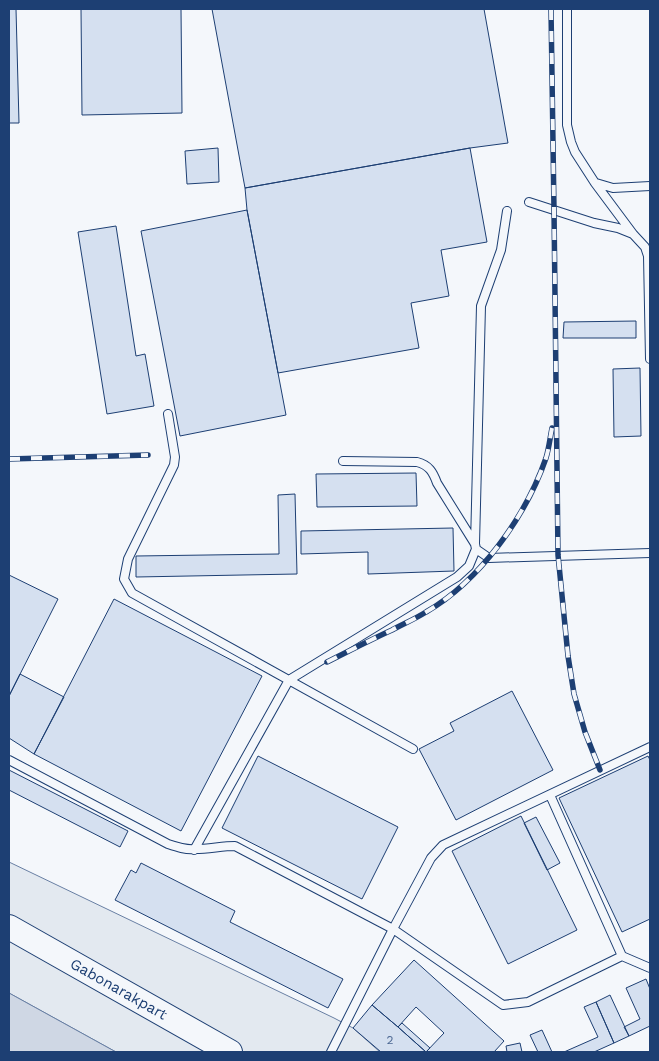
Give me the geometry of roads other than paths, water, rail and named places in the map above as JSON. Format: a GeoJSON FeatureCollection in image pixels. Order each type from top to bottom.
{"type":"FeatureCollection","features":[{"type":"Feature","properties":{"kind":"main road","name":"Gabonarakpart"},"geometry":{"type":"LineString","coordinates":[[9,927],[230,1052]]}},
{"type":"Feature","properties":{"kind":"lane"},"geometry":{"type":"LineString","coordinates":[[567,9],[567,125],[571,142],[575,152],[595,183],[645,247],[648,256],[650,359]]}},
{"type":"Feature","properties":{"kind":"lane"},"geometry":{"type":"LineString","coordinates":[[595,183],[613,188],[650,186]]}},
{"type":"Feature","properties":{"kind":"lane"},"geometry":{"type":"LineString","coordinates":[[529,202],[633,234]]}},
{"type":"Feature","properties":{"kind":"lane"},"geometry":{"type":"LineString","coordinates":[[194,850],[289,680],[457,577],[469,566],[475,546],[481,306],[502,250],[507,211]]}},
{"type":"Feature","properties":{"kind":"lane"},"geometry":{"type":"LineString","coordinates":[[168,414],[175,457],[174,465],[128,560],[124,579],[132,593],[413,749]]}},
{"type":"Feature","properties":{"kind":"lane"},"geometry":{"type":"LineString","coordinates":[[342,461],[418,462],[425,464],[434,472],[437,483],[475,546],[489,558],[650,554]]}},
{"type":"Feature","properties":{"kind":"lane"},"geometry":{"type":"LineString","coordinates":[[330,1052],[430,858],[443,845],[650,746]]}},
{"type":"Feature","properties":{"kind":"lane"},"geometry":{"type":"LineString","coordinates":[[9,760],[168,844],[194,850],[236,846],[393,929],[503,1005],[528,1002],[622,956]]}},
{"type":"Feature","properties":{"kind":"lane"},"geometry":{"type":"LineString","coordinates":[[550,795],[622,956],[650,968]]}},
{"type":"Feature","properties":{"kind":"railway"},"geometry":{"type":"LineString","coordinates":[[551,9],[558,555],[568,656],[574,694],[585,732],[600,770]]}},
{"type":"Feature","properties":{"kind":"railway"},"geometry":{"type":"LineString","coordinates":[[327,662],[418,617],[446,599],[465,583],[499,545],[526,502],[546,458],[552,428]]}},
{"type":"Feature","properties":{"kind":"railway"},"geometry":{"type":"LineString","coordinates":[[9,459],[148,455]]}}]}
